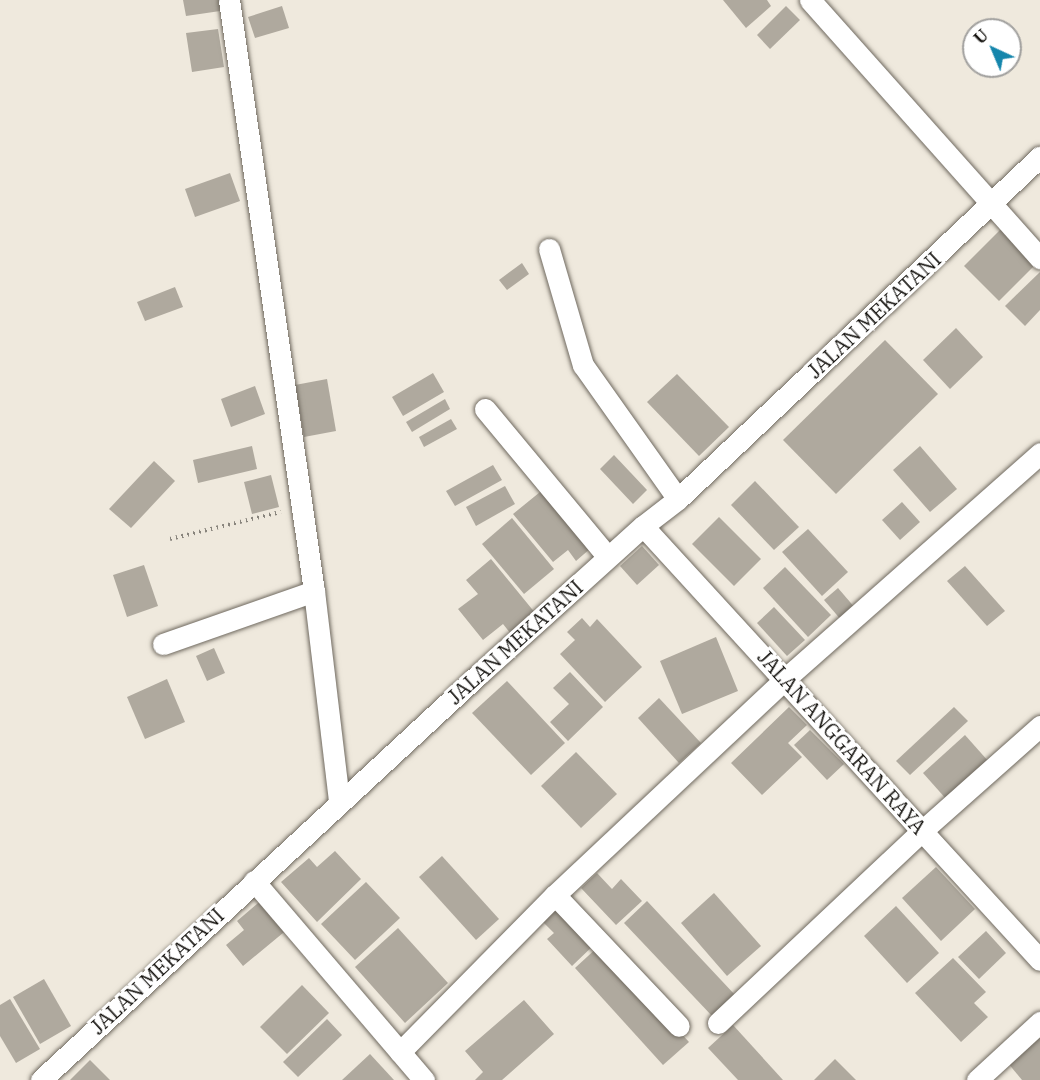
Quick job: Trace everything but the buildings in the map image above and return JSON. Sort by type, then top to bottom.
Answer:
[{"type":"street","points":[[230,0],[303,506],[339,802]]},
{"type":"street","points":[[810,0],[990,205],[1040,258]]},
{"type":"street","name":"JALAN MEKATANI","points":[[41,1080],[339,802],[608,557],[678,499],[1040,158]]},
{"type":"street","points":[[549,249],[583,365],[678,499]]},
{"type":"street","points":[[485,409],[608,557]]},
{"type":"street","points":[[400,1052],[555,895],[785,679],[1040,453]]},
{"type":"street","name":"JALAN ANGGARAN RAYA","points":[[643,526],[1040,960]]},
{"type":"street","points":[[163,644],[314,591]]},
{"type":"street","points":[[718,1023],[923,830],[1040,726]]},
{"type":"street","points":[[254,881],[424,1080]]},
{"type":"street","points":[[555,895],[679,1026]]},
{"type":"street","points":[[977,1080],[1040,1022]]},
{"type":"path","points":[[170,539],[303,506]]}]
